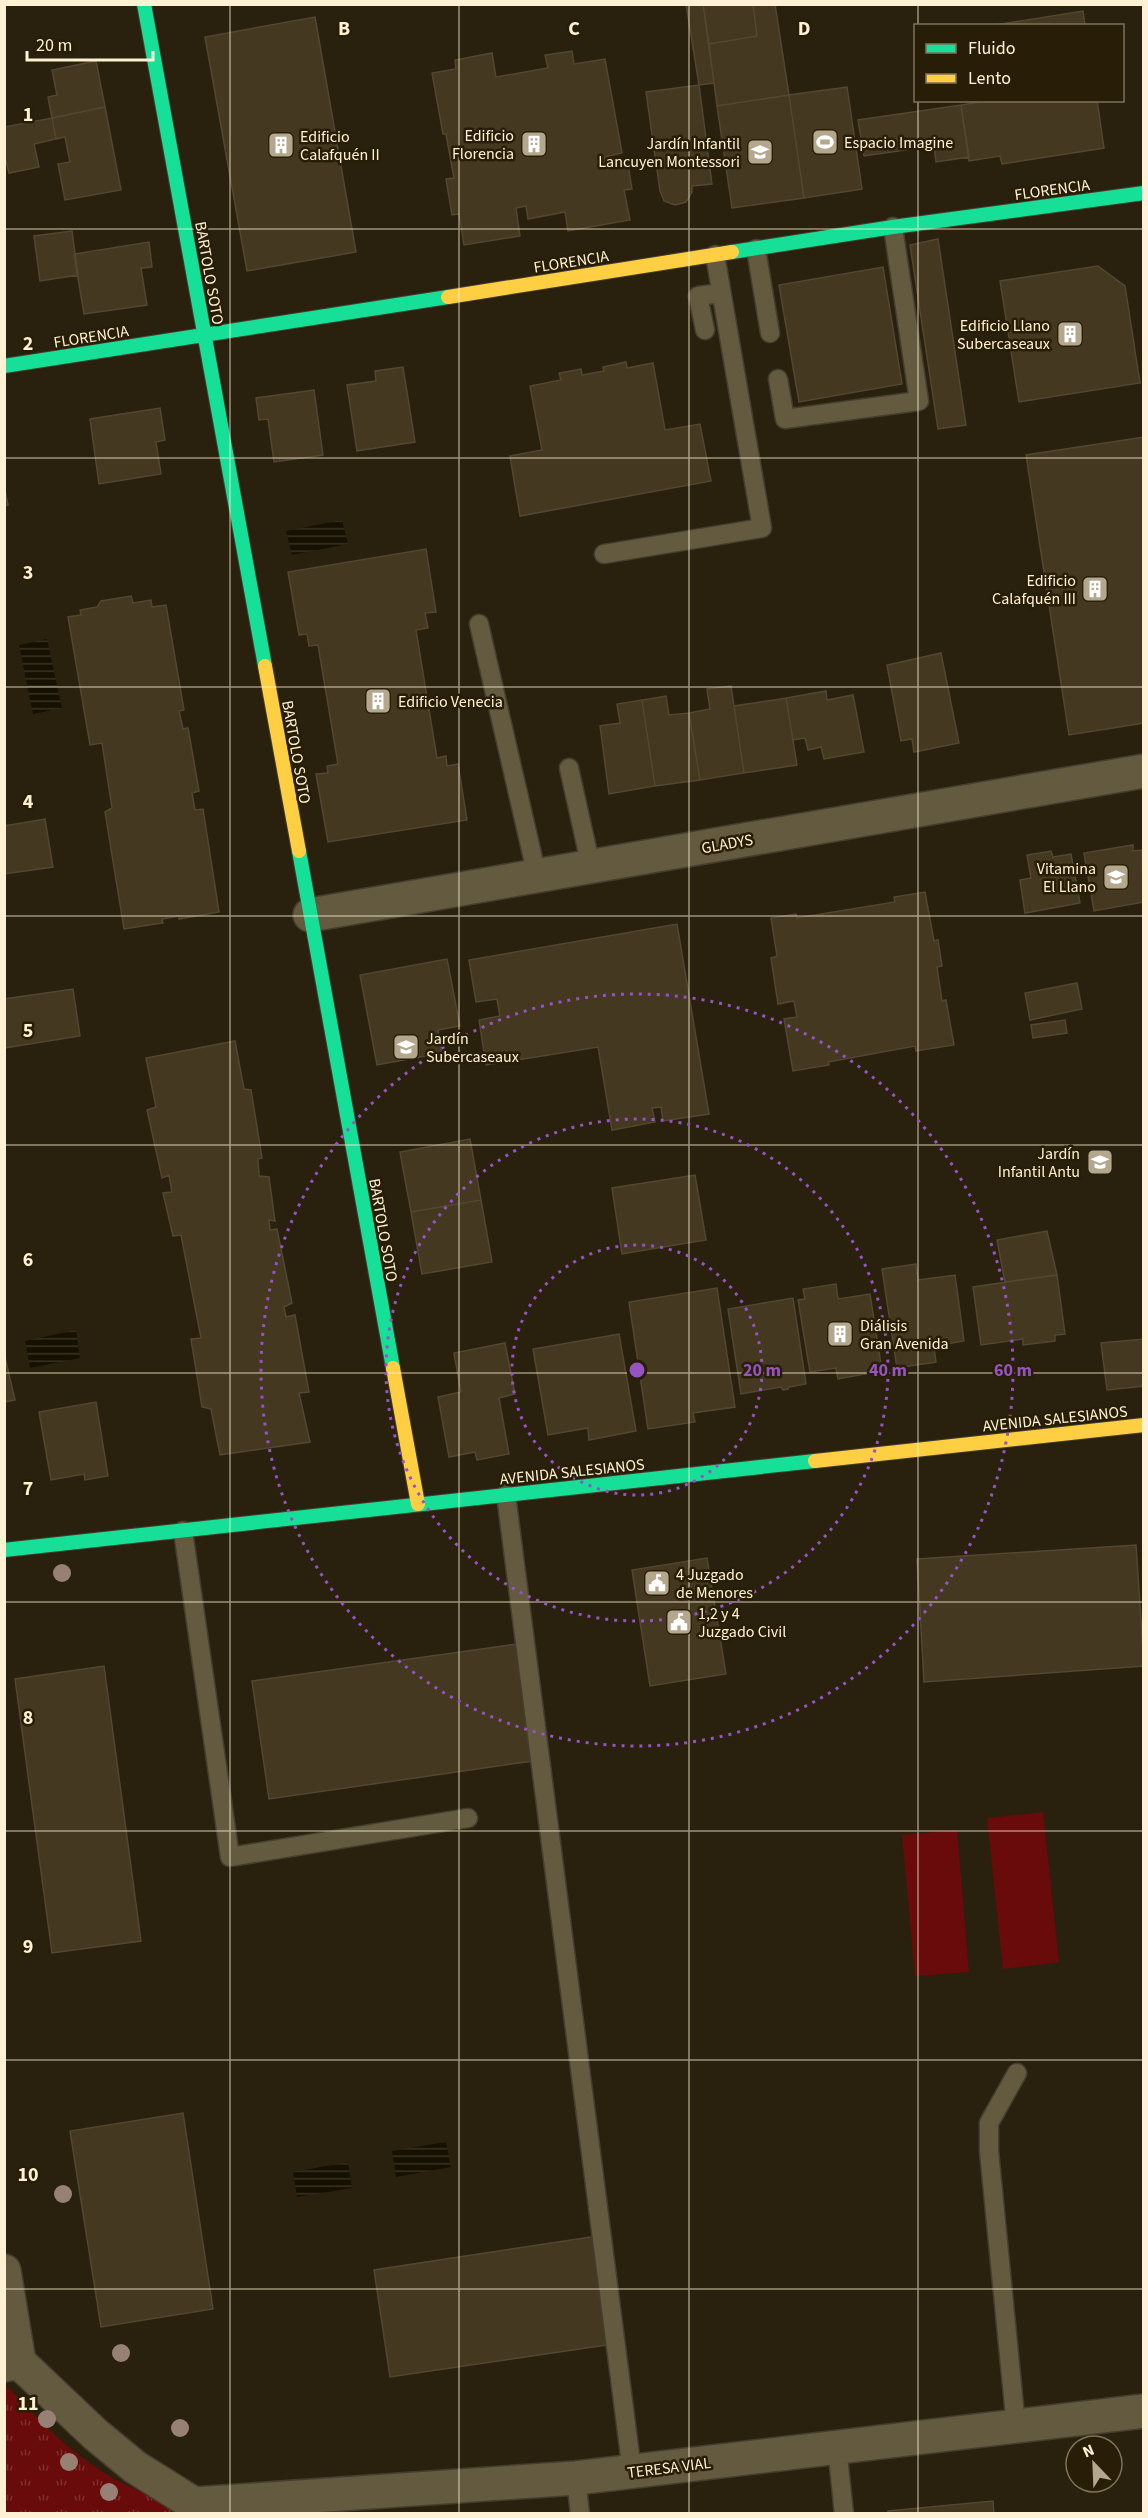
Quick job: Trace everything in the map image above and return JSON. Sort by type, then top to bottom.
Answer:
[{"type":"street","name":"BARTOLO SOTO","points":[[144,4],[418,1504]]},
{"type":"street","name":"FLORENCIA","points":[[4,366],[892,227],[1143,194]]},
{"type":"street","name":"GLADYS","points":[[310,915],[1143,771]]},
{"type":"street","name":"AVENIDA SALESIANOS","points":[[4,1550],[1143,1425]]},
{"type":"street","points":[[4,2271],[12,2363],[127,2460],[193,2509]]},
{"type":"street","name":"TERESA VIAL","points":[[193,2509],[576,2478],[1143,2411]]},
{"type":"lane","points":[[778,379],[785,419],[919,401],[892,227]]},
{"type":"lane","points":[[756,249],[770,333]]},
{"type":"lane","points":[[604,554],[762,528],[715,255]]},
{"type":"lane","points":[[705,330],[698,296],[721,293]]},
{"type":"lane","points":[[479,624],[537,876]]},
{"type":"lane","points":[[569,768],[591,867]]},
{"type":"lane","points":[[506,1495],[632,2471]]},
{"type":"lane","points":[[183,1531],[230,1857],[468,1818]]},
{"type":"lane","points":[[1016,2426],[989,2151],[989,2123],[1017,2073]]},
{"type":"lane","points":[[837,2447],[844,2514]]},
{"type":"lane","points":[[576,2478],[580,2514]]},
{"type":"green space","points":[[1043,1812],[1059,1962],[1003,1969],[987,1818]]},
{"type":"green space","points":[[957,1830],[969,1972],[915,1976],[902,1835]]},
{"type":"green space","points":[[4,2386],[11,2390],[67,2446],[92,2465],[159,2501],[174,2513],[5,2513]]},
{"type":"shaded area","points":[[342,520],[348,544],[292,555],[286,531]]},
{"type":"shaded area","points":[[47,639],[62,708],[33,714],[19,645]]},
{"type":"shaded area","points":[[76,1330],[80,1358],[30,1368],[25,1341]]},
{"type":"shaded area","points":[[446,2142],[451,2167],[396,2177],[392,2151]]},
{"type":"shaded area","points":[[348,2162],[352,2188],[297,2197],[293,2172]]},
{"type":"building","points":[[686,4],[703,4],[714,83],[699,85]]},
{"type":"building","points":[[703,4],[753,4],[757,36],[709,44]]},
{"type":"building","points":[[753,4],[775,4],[789,95],[717,106],[709,44],[757,36]]},
{"type":"building","points":[[1083,11],[1085,24],[1002,24]]},
{"type":"building","name":"Edificio Calafquén II","points":[[315,17],[356,252],[247,271],[205,37]]},
{"type":"building","name":"Edificio Florencia","points":[[572,51],[574,64],[605,59],[622,153],[605,157],[607,169],[628,165],[632,189],[624,190],[630,220],[568,231],[565,212],[528,219],[526,206],[516,208],[520,236],[464,245],[459,214],[452,215],[446,179],[454,178],[432,73],[456,69],[455,60],[492,53],[496,77],[548,68],[545,55]]},
{"type":"building","points":[[96,61],[105,107],[52,118],[48,97],[57,95],[52,70]]},
{"type":"building","points":[[699,85],[712,184],[692,186],[692,192],[686,202],[675,205],[664,201],[660,191],[646,92]]},
{"type":"building","name":"Espacio Imagine","points":[[847,87],[862,189],[804,198],[789,95]]},
{"type":"building","points":[[789,95],[804,198],[732,208],[717,106]]},
{"type":"building","points":[[979,102],[1097,102],[1104,148],[1002,164],[1000,156],[969,161],[961,105]]},
{"type":"building","points":[[961,105],[969,157],[936,162],[934,146],[864,156],[858,120]]},
{"type":"building","points":[[105,107],[121,190],[65,200],[58,164],[70,162],[65,137],[56,139],[52,118]]},
{"type":"building","points":[[52,118],[56,139],[34,144],[39,167],[9,173],[4,153],[4,127]]},
{"type":"building","points":[[72,231],[78,275],[40,281],[34,236]]},
{"type":"building","points":[[938,239],[966,425],[938,429],[910,245]]},
{"type":"building","points":[[149,242],[152,267],[141,268],[147,305],[84,314],[74,254]]},
{"type":"building","name":"Edificio Llano Subercaseaux","points":[[1098,266],[1125,286],[1140,383],[1019,402],[1000,281]]},
{"type":"building","points":[[883,267],[902,384],[799,402],[779,285]]},
{"type":"building","points":[[626,362],[627,368],[653,363],[665,430],[700,424],[711,481],[520,516],[510,456],[542,450],[530,386],[561,380],[559,373],[581,369],[582,375],[604,371],[603,367]]},
{"type":"building","points":[[403,367],[415,442],[357,451],[347,385],[376,381],[375,371]]},
{"type":"building","points":[[314,390],[323,455],[274,462],[268,419],[259,420],[256,398]]},
{"type":"building","points":[[160,408],[165,440],[156,442],[161,474],[99,484],[90,419]]},
{"type":"building","name":"Edificio Calafquén III","points":[[1144,437],[1144,723],[1069,735],[1026,455]]},
{"type":"building","points":[[4,486],[8,505],[4,506]]},
{"type":"building","name":"Edificio Venecia","points":[[426,549],[436,612],[425,613],[428,628],[416,630],[437,758],[446,756],[447,766],[458,764],[467,820],[328,842],[316,774],[328,773],[327,766],[338,764],[318,645],[309,646],[307,634],[299,635],[288,572]]},
{"type":"building","points":[[131,596],[133,603],[151,600],[152,607],[166,605],[184,710],[179,711],[183,729],[188,728],[199,791],[192,793],[195,810],[203,809],[219,912],[179,919],[179,916],[162,919],[163,923],[124,929],[105,812],[112,808],[102,743],[90,745],[68,617],[81,615],[80,610],[97,607],[101,601]]},
{"type":"building","points":[[941,653],[959,743],[914,752],[912,739],[901,741],[887,665]]},
{"type":"building","points":[[731,686],[744,773],[700,780],[689,713],[710,709],[707,689]]},
{"type":"building","points":[[826,691],[827,700],[853,695],[864,752],[824,759],[821,747],[808,750],[805,738],[793,740],[786,698]]},
{"type":"building","points":[[666,696],[669,715],[689,713],[700,780],[655,786],[642,700]]},
{"type":"building","points":[[786,698],[797,765],[744,773],[734,706]]},
{"type":"building","points":[[642,700],[655,786],[609,794],[600,726],[620,723],[617,704]]},
{"type":"building","points":[[45,819],[53,867],[4,874],[4,826]]},
{"type":"building","name":"Vitamina El Llano","points":[[1133,845],[1133,851],[1142,850],[1144,902],[1094,911],[1084,853]]},
{"type":"building","points":[[1051,851],[1053,857],[1071,854],[1080,903],[1025,913],[1020,880],[1031,878],[1027,855]]},
{"type":"building","points":[[925,892],[934,941],[938,940],[942,966],[937,967],[942,1001],[946,1000],[954,1045],[916,1051],[915,1046],[793,1071],[784,1019],[797,1017],[794,1001],[778,1004],[771,958],[777,956],[771,918],[796,914],[797,918],[895,902],[894,897]]},
{"type":"building","points":[[677,924],[709,1114],[663,1121],[661,1107],[652,1108],[655,1122],[612,1130],[598,1047],[486,1065],[479,1020],[500,1016],[497,999],[476,1002],[469,960]]},
{"type":"building","points":[[447,959],[460,1026],[438,1030],[442,1053],[377,1065],[360,975]]},
{"type":"building","points":[[1077,983],[1082,1009],[1030,1020],[1025,993]]},
{"type":"building","points":[[73,989],[80,1036],[4,1048],[4,999]]},
{"type":"building","points":[[1065,1020],[1067,1033],[1033,1038],[1031,1025]]},
{"type":"building","points":[[235,1041],[244,1089],[251,1090],[262,1158],[258,1159],[259,1176],[269,1177],[275,1221],[269,1220],[270,1230],[277,1229],[292,1303],[284,1307],[286,1317],[295,1315],[309,1392],[299,1393],[310,1442],[220,1455],[211,1409],[202,1407],[191,1339],[201,1338],[181,1235],[173,1236],[163,1193],[172,1192],[169,1175],[162,1178],[147,1110],[156,1107],[146,1058]]},
{"type":"building","points":[[470,1139],[481,1200],[411,1212],[400,1152]]},
{"type":"building","points":[[695,1175],[706,1240],[622,1254],[612,1188]]},
{"type":"building","points":[[481,1200],[492,1262],[422,1274],[411,1212]]},
{"type":"building","points":[[1047,1231],[1057,1275],[1005,1282],[997,1240]]},
{"type":"building","points":[[916,1264],[918,1280],[955,1275],[964,1341],[934,1346],[936,1362],[897,1368],[882,1269]]},
{"type":"building","points":[[1057,1275],[1065,1334],[1055,1335],[1055,1341],[1023,1345],[1023,1339],[981,1345],[973,1287]]},
{"type":"building","name":"Diálisis Gran Avenida","points":[[836,1284],[838,1299],[870,1294],[882,1371],[838,1379],[836,1368],[810,1372],[798,1300],[805,1299],[803,1289]]},
{"type":"building","points":[[717,1288],[735,1407],[693,1413],[695,1422],[648,1429],[629,1302]]},
{"type":"building","points":[[793,1298],[806,1384],[783,1390],[781,1387],[741,1394],[728,1309]]},
{"type":"building","points":[[619,1334],[636,1431],[589,1440],[588,1428],[548,1435],[533,1349]]},
{"type":"building","points":[[1144,1339],[1144,1386],[1107,1390],[1101,1343]]},
{"type":"building","points":[[505,1343],[515,1394],[499,1398],[509,1454],[477,1460],[475,1452],[449,1457],[438,1397],[461,1392],[454,1353]]},
{"type":"building","points":[[4,1353],[15,1400],[4,1402]]},
{"type":"building","points":[[96,1402],[108,1476],[85,1480],[84,1474],[51,1480],[39,1412]]},
{"type":"building","points":[[1136,1545],[1144,1666],[924,1682],[917,1559]]},
{"type":"building","name":"1,2 y 4 Juzgado Civil","points":[[707,1558],[726,1674],[650,1686],[632,1570]]},
{"type":"building","points":[[517,1644],[533,1761],[269,1799],[252,1681]]},
{"type":"building","points":[[104,1666],[141,1941],[52,1953],[15,1679]]},
{"type":"building","points":[[183,2113],[213,2309],[101,2327],[70,2131]]},
{"type":"building","points":[[597,2236],[613,2344],[390,2377],[374,2270]]},
{"type":"building","points":[[993,2501],[994,2514],[888,2514],[888,2511]]},
{"type":"traffic: fast","points":[[144,4],[265,666]]},
{"type":"traffic: fast","points":[[732,252],[893,227],[1144,193]]},
{"type":"traffic: fast","points":[[4,366],[448,297]]},
{"type":"traffic: fast","points":[[299,851],[393,1368]]},
{"type":"traffic: fast","points":[[4,1550],[815,1461]]},
{"type":"traffic: slow","points":[[448,297],[732,252]]},
{"type":"traffic: slow","points":[[265,666],[299,851]]},
{"type":"traffic: slow","points":[[393,1368],[418,1504]]},
{"type":"traffic: slow","points":[[815,1461],[1144,1425]]},
{"type":"place","name":"Espacio Imagine","points":[[825,142]]},
{"type":"place","name":"Edificio Florencia","points":[[534,144]]},
{"type":"place","name":"Edificio Calafquén II","points":[[281,145]]},
{"type":"place","name":"Jardín Infantil Lancuyen Montessori","points":[[760,152]]},
{"type":"place","name":"Edificio Llano Subercaseaux","points":[[1070,334]]},
{"type":"place","name":"Edificio Calafquén III","points":[[1095,589]]},
{"type":"place","name":"Edificio Venecia","points":[[378,701]]},
{"type":"place","name":"Vitamina El Llano","points":[[1116,877]]},
{"type":"place","name":"Jardín Subercaseaux","points":[[406,1047]]},
{"type":"place","name":"Jardín Infantil Antu","points":[[1100,1162]]},
{"type":"place","name":"Diálisis Gran Avenida","points":[[840,1334]]},
{"type":"place","name":"4 Juzgado de Menores","points":[[657,1583]]},
{"type":"place","name":"1,2 y 4 Juzgado Civil","points":[[679,1622]]}]
